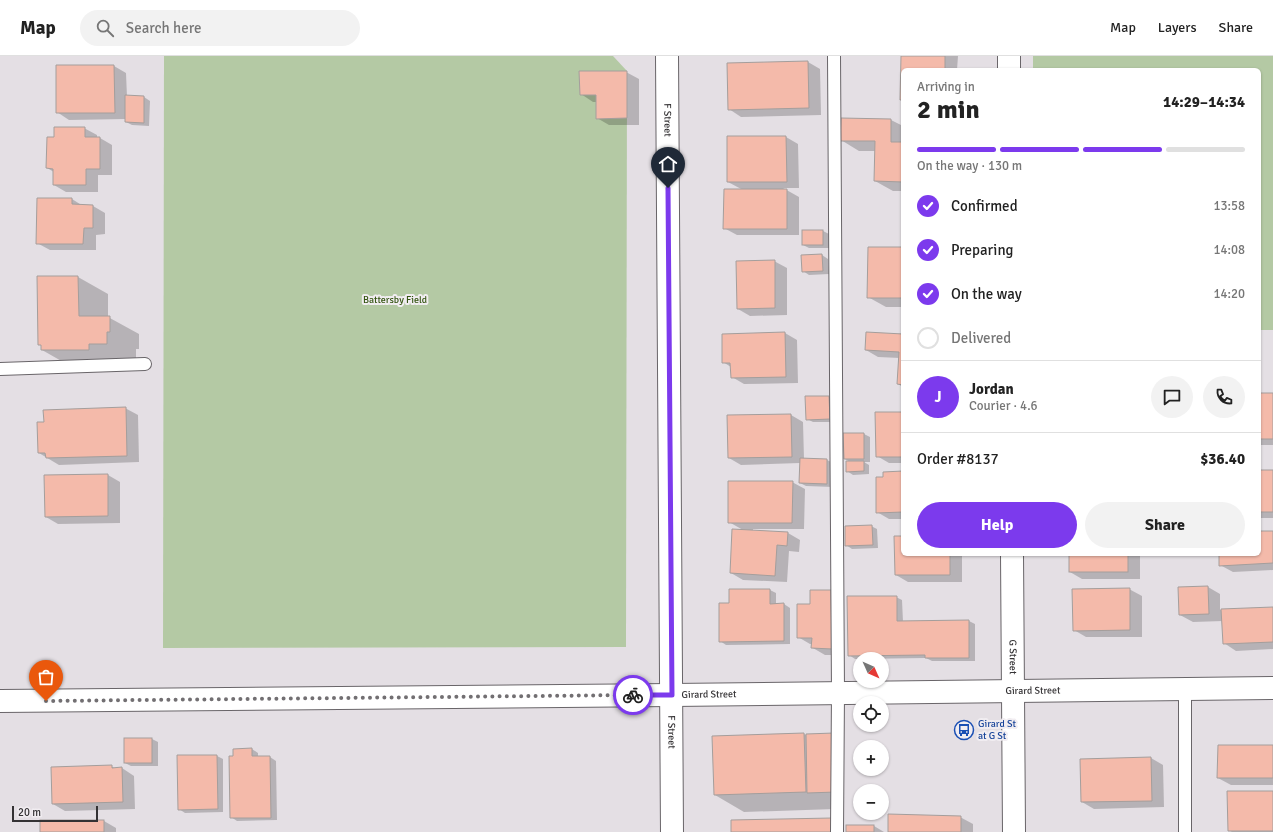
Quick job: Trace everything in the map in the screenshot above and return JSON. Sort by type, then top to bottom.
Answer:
[{"type":"street","name":"F Street","points":[[667,56],[672,832]]},
{"type":"street","points":[[1008,56],[1009,68]]},
{"type":"street","name":"G Street","points":[[1012,556],[1014,832]]},
{"type":"street","name":"Girard Street","points":[[0,701],[1273,688]]},
{"type":"lane","points":[[834,56],[838,692],[837,832]]},
{"type":"lane","points":[[0,369],[145,364]]},
{"type":"lane","points":[[1185,689],[1185,832]]},
{"type":"green space","name":"Battersby Field","points":[[164,56],[613,56],[627,71],[626,647],[163,648]]},
{"type":"green space","points":[[1033,56],[1273,56],[1273,330],[1261,330],[1261,68],[1033,68]]},
{"type":"building","points":[[901,56],[945,56],[945,68],[901,68],[900,100]]},
{"type":"building","points":[[808,61],[809,108],[728,110],[727,63]]},
{"type":"building","points":[[56,65],[114,65],[115,113],[56,113]]},
{"type":"building","points":[[579,71],[627,71],[627,118],[596,119],[596,95],[580,95]]},
{"type":"building","points":[[125,95],[144,96],[144,123],[125,122]]},
{"type":"building","points":[[841,118],[891,119],[891,142],[901,142],[901,182],[874,181],[875,141],[840,141]]},
{"type":"building","points":[[54,127],[85,127],[85,137],[100,137],[100,169],[86,169],[86,185],[53,185],[53,169],[46,168],[47,137],[54,137]]},
{"type":"building","points":[[727,136],[786,136],[787,182],[727,182]]},
{"type":"building","points":[[724,189],[787,189],[787,229],[723,229]]},
{"type":"building","points":[[37,198],[72,198],[72,204],[93,205],[93,228],[84,228],[83,244],[36,244]]},
{"type":"building","points":[[802,230],[823,230],[823,245],[802,245]]},
{"type":"building","points":[[868,247],[901,247],[901,298],[867,298]]},
{"type":"building","points":[[822,254],[823,271],[802,272],[801,255]]},
{"type":"building","points":[[775,260],[775,308],[737,309],[736,261]]},
{"type":"building","points":[[37,276],[78,276],[79,316],[110,316],[110,332],[107,332],[107,344],[89,344],[89,350],[41,350],[41,345],[38,345]]},
{"type":"building","points":[[785,332],[786,377],[731,378],[730,363],[722,363],[722,334]]},
{"type":"building","points":[[866,332],[901,334],[901,385],[897,384],[899,352],[865,350]]},
{"type":"building","points":[[1261,393],[1273,393],[1273,439],[1261,439]]},
{"type":"building","points":[[805,396],[829,396],[830,419],[806,420]]},
{"type":"building","points":[[126,407],[127,456],[46,458],[45,453],[38,453],[37,422],[44,422],[43,410]]},
{"type":"building","points":[[875,412],[901,412],[901,457],[876,457]]},
{"type":"building","points":[[791,414],[792,457],[728,458],[727,415]]},
{"type":"building","points":[[843,433],[864,433],[864,459],[844,459]]},
{"type":"building","points":[[800,458],[827,459],[827,484],[799,483]]},
{"type":"building","points":[[846,461],[864,461],[864,471],[846,472]]},
{"type":"building","points":[[1261,470],[1273,470],[1273,512],[1261,512]]},
{"type":"building","points":[[901,471],[901,512],[876,513],[876,477],[883,477],[883,472]]},
{"type":"building","points":[[108,474],[108,516],[45,517],[44,475]]},
{"type":"building","points":[[728,481],[793,481],[792,523],[728,523]]},
{"type":"building","points":[[872,525],[873,545],[845,546],[845,526]]},
{"type":"building","points":[[732,529],[788,532],[787,546],[777,545],[775,576],[730,573]]},
{"type":"building","points":[[1261,531],[1273,531],[1273,563],[1219,566],[1219,556],[1261,556]]},
{"type":"building","points":[[894,536],[901,536],[901,556],[950,556],[950,575],[895,575]]},
{"type":"building","points":[[1069,556],[1128,556],[1128,572],[1069,572]]},
{"type":"building","points":[[1208,586],[1209,614],[1179,615],[1178,587]]},
{"type":"building","points":[[1130,588],[1130,630],[1073,631],[1072,589]]},
{"type":"building","points":[[729,589],[770,589],[770,604],[784,603],[784,641],[719,642],[719,603],[729,603]]},
{"type":"building","points":[[810,590],[831,590],[832,649],[811,648],[812,638],[797,638],[797,604],[810,604]]},
{"type":"building","points":[[847,596],[897,596],[897,621],[969,620],[969,658],[925,658],[925,655],[889,655],[889,652],[853,652],[853,656],[848,656]]},
{"type":"building","points":[[1273,607],[1273,642],[1223,644],[1221,609]]},
{"type":"building","points":[[804,733],[806,792],[714,795],[712,736]]},
{"type":"building","points":[[834,733],[836,792],[807,793],[806,734]]},
{"type":"building","points":[[124,738],[152,738],[152,763],[124,763]]},
{"type":"building","points":[[1218,745],[1273,745],[1273,778],[1217,778]]},
{"type":"building","points":[[252,748],[252,756],[270,756],[271,818],[230,818],[229,756],[233,756],[233,749]]},
{"type":"building","points":[[177,755],[217,755],[218,809],[178,810]]},
{"type":"building","points":[[1151,757],[1152,801],[1081,802],[1080,759]]},
{"type":"building","points":[[112,765],[112,768],[122,767],[123,802],[52,804],[51,767]]},
{"type":"building","points":[[1227,791],[1273,791],[1273,831],[1228,831]]},
{"type":"building","points":[[889,814],[961,816],[961,832],[888,832]]},
{"type":"building","points":[[832,818],[832,832],[731,832],[731,820]]},
{"type":"building","points":[[40,820],[104,820],[104,832],[40,832]]},
{"type":"building","points":[[846,825],[874,825],[874,832],[846,832]]},
{"type":"way so far","points":[[46,701],[633,695]]},
{"type":"place","name":"Girard St at G St","points":[[964,730]]},
{"type":"route","points":[[633,695],[672,695],[668,188]]}]
